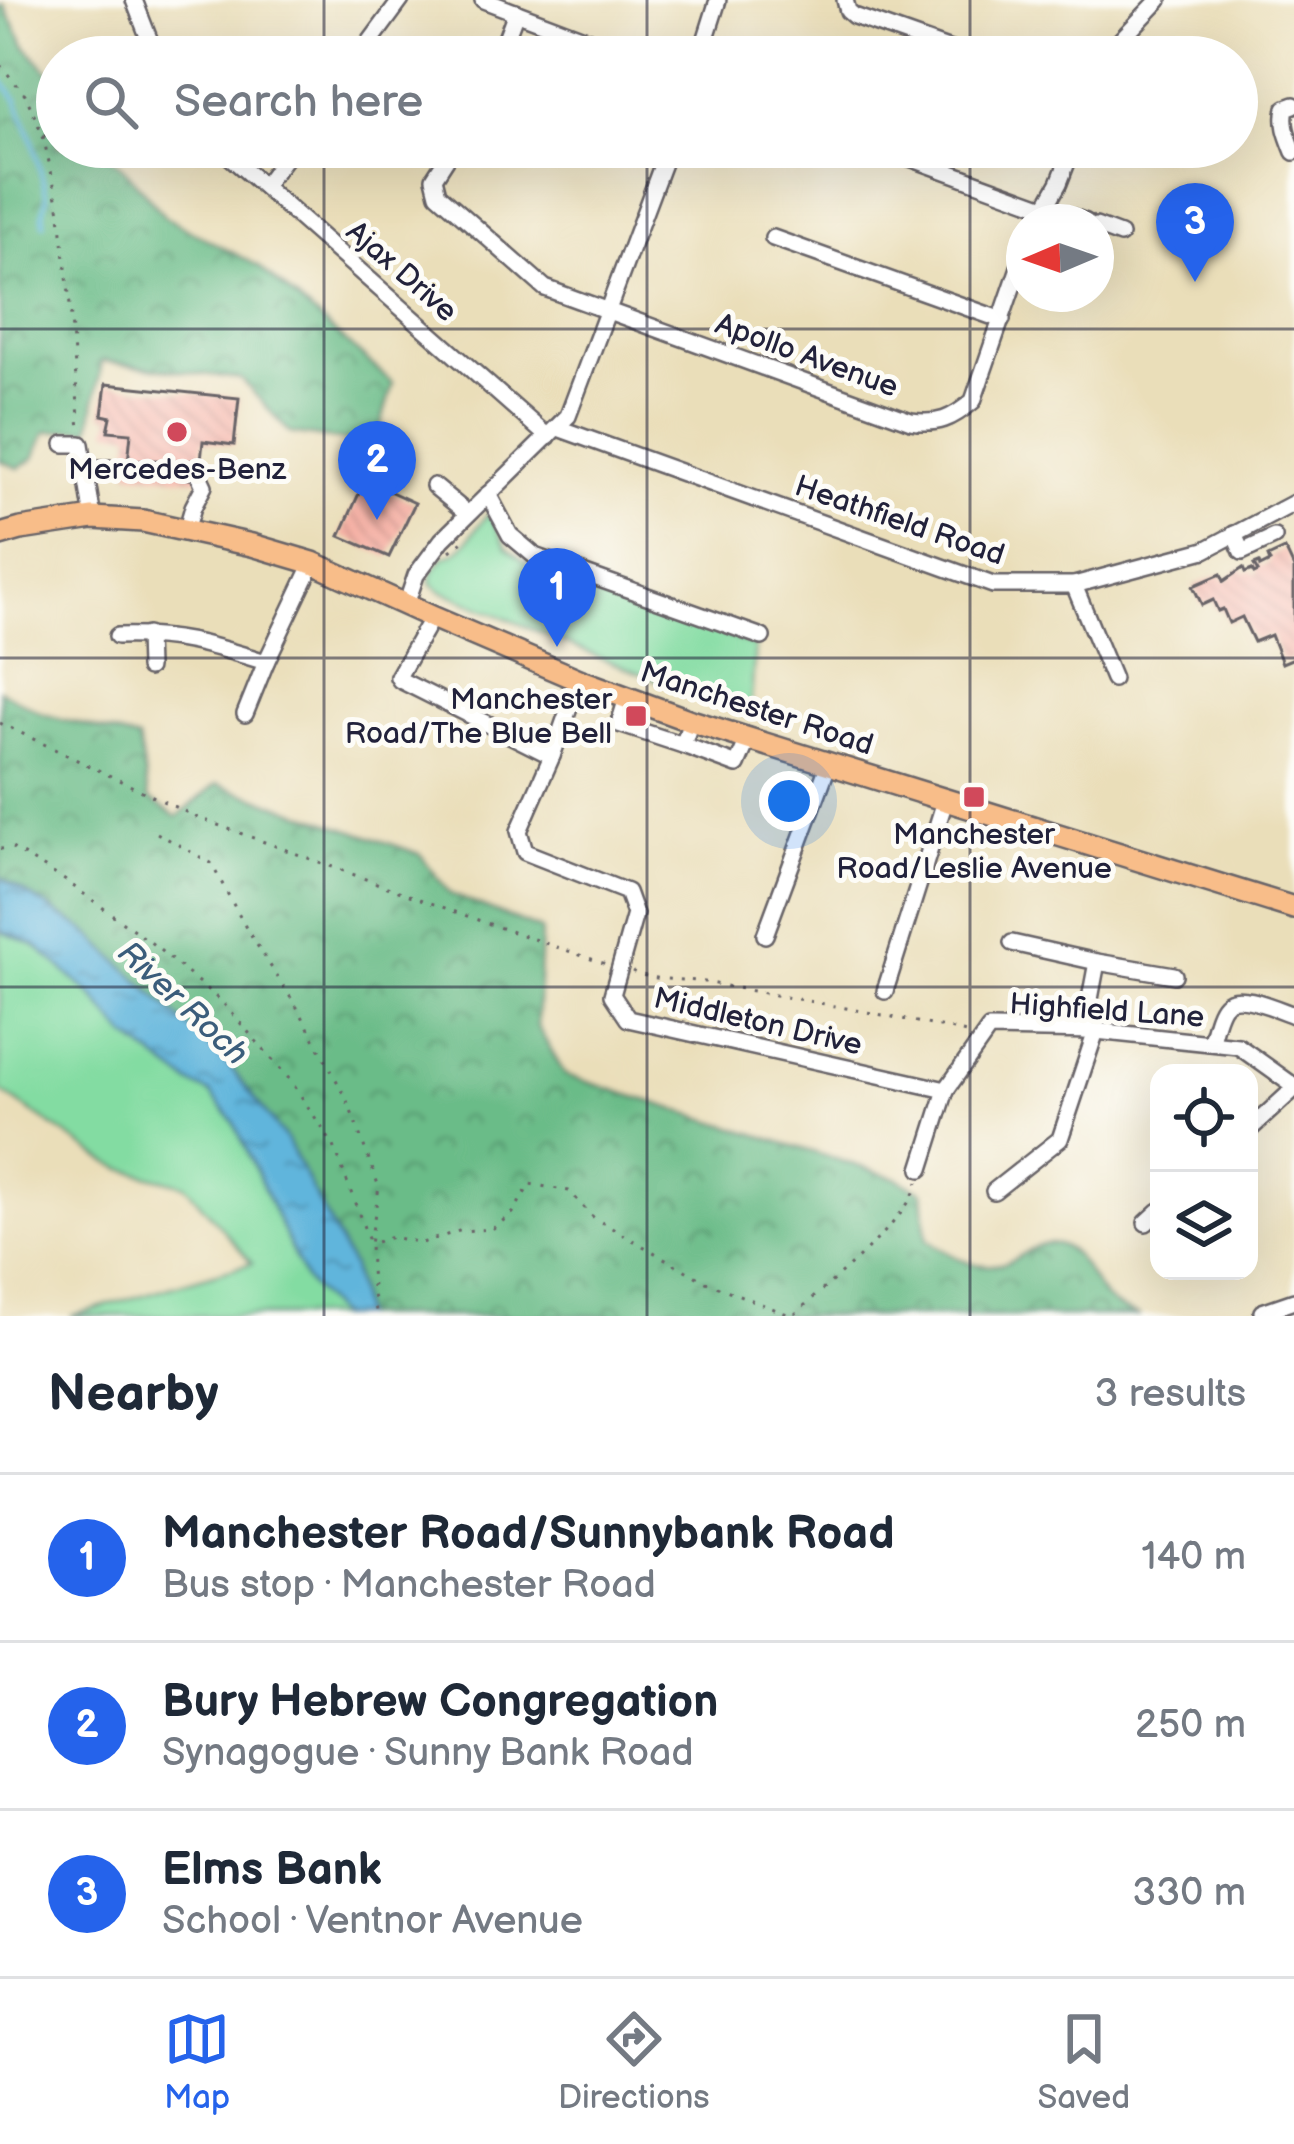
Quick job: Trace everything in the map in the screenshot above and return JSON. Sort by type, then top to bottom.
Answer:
[{"type":"highway","name":"Manchester Road","points":[[0,535],[93,518],[143,521],[314,563],[579,680],[691,721],[1294,908]]},
{"type":"street","points":[[134,0],[148,36]]},
{"type":"street","points":[[374,36],[401,0]]},
{"type":"street","points":[[483,0],[579,36]]},
{"type":"street","points":[[707,36],[718,0]]},
{"type":"street","points":[[845,0],[854,16],[911,36]]},
{"type":"street","points":[[1123,36],[1150,2]]},
{"type":"street","points":[[507,36],[516,12]]},
{"type":"street","points":[[1294,105],[1286,108],[1284,116],[1294,152]]},
{"type":"street","name":"Ajax Drive","points":[[244,168],[553,432]]},
{"type":"street","points":[[265,186],[278,168]]},
{"type":"street","name":"Apollo Avenue","points":[[440,168],[434,178],[438,194],[545,288],[911,421],[933,424],[955,417],[973,401],[1006,308]]},
{"type":"street","points":[[406,605],[416,575],[488,494],[568,416],[660,168]]},
{"type":"street","points":[[931,168],[1018,204]]},
{"type":"street","points":[[1047,204],[1063,168]]},
{"type":"street","points":[[1114,233],[1120,235]]},
{"type":"street","points":[[773,238],[1002,320]]},
{"type":"street","name":"Heathfield Road","points":[[553,432],[993,585],[1074,585],[1205,550],[1294,503]]},
{"type":"street","points":[[73,444],[84,468],[93,518]]},
{"type":"street","points":[[84,468],[196,469],[204,485],[186,531]]},
{"type":"street","points":[[434,486],[468,520]]},
{"type":"street","points":[[488,494],[510,535],[535,556],[762,637]]},
{"type":"street","points":[[1234,534],[1242,552],[1274,537]]},
{"type":"street","points":[[245,714],[314,563]]},
{"type":"street","points":[[1074,585],[1113,679]]},
{"type":"street","points":[[432,617],[398,677],[552,756]]},
{"type":"street","points":[[148,635],[148,668]]},
{"type":"street","points":[[117,636],[196,640],[266,662]]},
{"type":"street","name":"Middleton Drive","points":[[579,680],[519,831],[525,852],[627,892],[635,914],[612,995],[628,1019],[946,1090]]},
{"type":"street","points":[[627,698],[619,724],[737,765],[748,739]]},
{"type":"street","points":[[682,745],[691,721]]},
{"type":"street","points":[[765,934],[830,764]]},
{"type":"street","points":[[885,991],[945,801]]},
{"type":"street","points":[[1012,943],[1174,975]]},
{"type":"street","points":[[994,1191],[1060,1139],[1090,1031],[1097,962]]},
{"type":"street","points":[[1210,1043],[1230,999],[1241,998],[1294,1015]]},
{"type":"street","name":"Highfield Lane","points":[[921,1169],[946,1090],[989,1029],[1090,1031],[1238,1046],[1294,1088]]},
{"type":"street","points":[[1258,1122],[1294,1088]]},
{"type":"street","points":[[1262,1312],[1294,1301]]},
{"type":"path","points":[[0,65],[25,94],[36,118]]},
{"type":"path","points":[[50,168],[69,294],[73,444]]},
{"type":"path","points":[[0,723],[196,817],[601,964],[620,965],[644,977],[693,980],[983,1038]]},
{"type":"path","points":[[157,833],[211,863],[346,1100],[379,1187],[370,1244],[377,1316]]},
{"type":"path","points":[[0,847],[12,848],[66,880],[223,1003],[291,1081],[334,1146],[370,1244]]},
{"type":"path","points":[[370,1244],[392,1237],[422,1243],[459,1231],[492,1229],[513,1213],[530,1184],[569,1191],[593,1218],[706,1282],[792,1316],[888,1227],[915,1195],[921,1169]]},
{"type":"green space","points":[[4,5],[36,58],[36,168],[123,168],[165,217],[258,266],[393,383],[375,445],[290,433],[241,379],[102,361],[90,429],[46,432],[34,458],[19,468],[0,461],[0,6]]},
{"type":"green space","points":[[487,515],[507,548],[525,562],[755,646],[750,716],[439,590],[431,583],[432,572],[444,557],[464,545]]},
{"type":"green space","points":[[0,690],[43,714],[138,740],[149,799],[177,817],[217,784],[420,854],[450,894],[541,930],[537,1026],[565,1075],[896,1178],[923,1192],[927,1240],[964,1260],[995,1265],[1043,1244],[1057,1244],[1075,1255],[1106,1299],[1140,1316],[362,1316],[352,1267],[287,1141],[229,1065],[86,931],[0,877]]},
{"type":"green space","points":[[0,931],[35,945],[92,995],[126,1036],[210,1093],[234,1122],[305,1280],[338,1316],[71,1316],[252,1263],[185,1185],[104,1160],[0,1091]]},
{"type":"water","points":[[0,877],[86,931],[229,1065],[287,1141],[352,1267],[362,1316],[338,1316],[305,1280],[234,1122],[210,1093],[126,1036],[92,995],[35,945],[0,931]]},
{"type":"building","name":"Mercedes-Benz","points":[[106,384],[239,398],[234,445],[203,441],[199,480],[127,472],[131,433],[108,431],[111,417],[102,415]]},
{"type":"building","points":[[365,480],[415,503],[389,557],[340,536]]},
{"type":"building","points":[[1285,549],[1294,568],[1294,658],[1282,663],[1271,635],[1254,642],[1242,617],[1229,623],[1213,600],[1202,605],[1193,586],[1221,574],[1224,581],[1243,568],[1254,574],[1258,572],[1254,565],[1270,562],[1268,557]]},
{"type":"waterway","points":[[0,77],[17,100],[36,154]]},
{"type":"waterway","points":[[40,168],[47,197],[44,224]]},
{"type":"place","name":"Elms Bank","points":[[1195,282]]},
{"type":"place","name":"Mercedes-Benz","points":[[177,432]]},
{"type":"place","name":"Bury Hebrew Congregation","points":[[377,520]]},
{"type":"place","name":"Manchester Road/Sunnybank Road","points":[[557,647]]},
{"type":"place","name":"Manchester Road/The Blue Bell","points":[[636,716]]},
{"type":"place","name":"Manchester Road/Leslie Avenue","points":[[974,797]]},
{"type":"water label","name":"River Roch","points":[[184,1002]]}]
